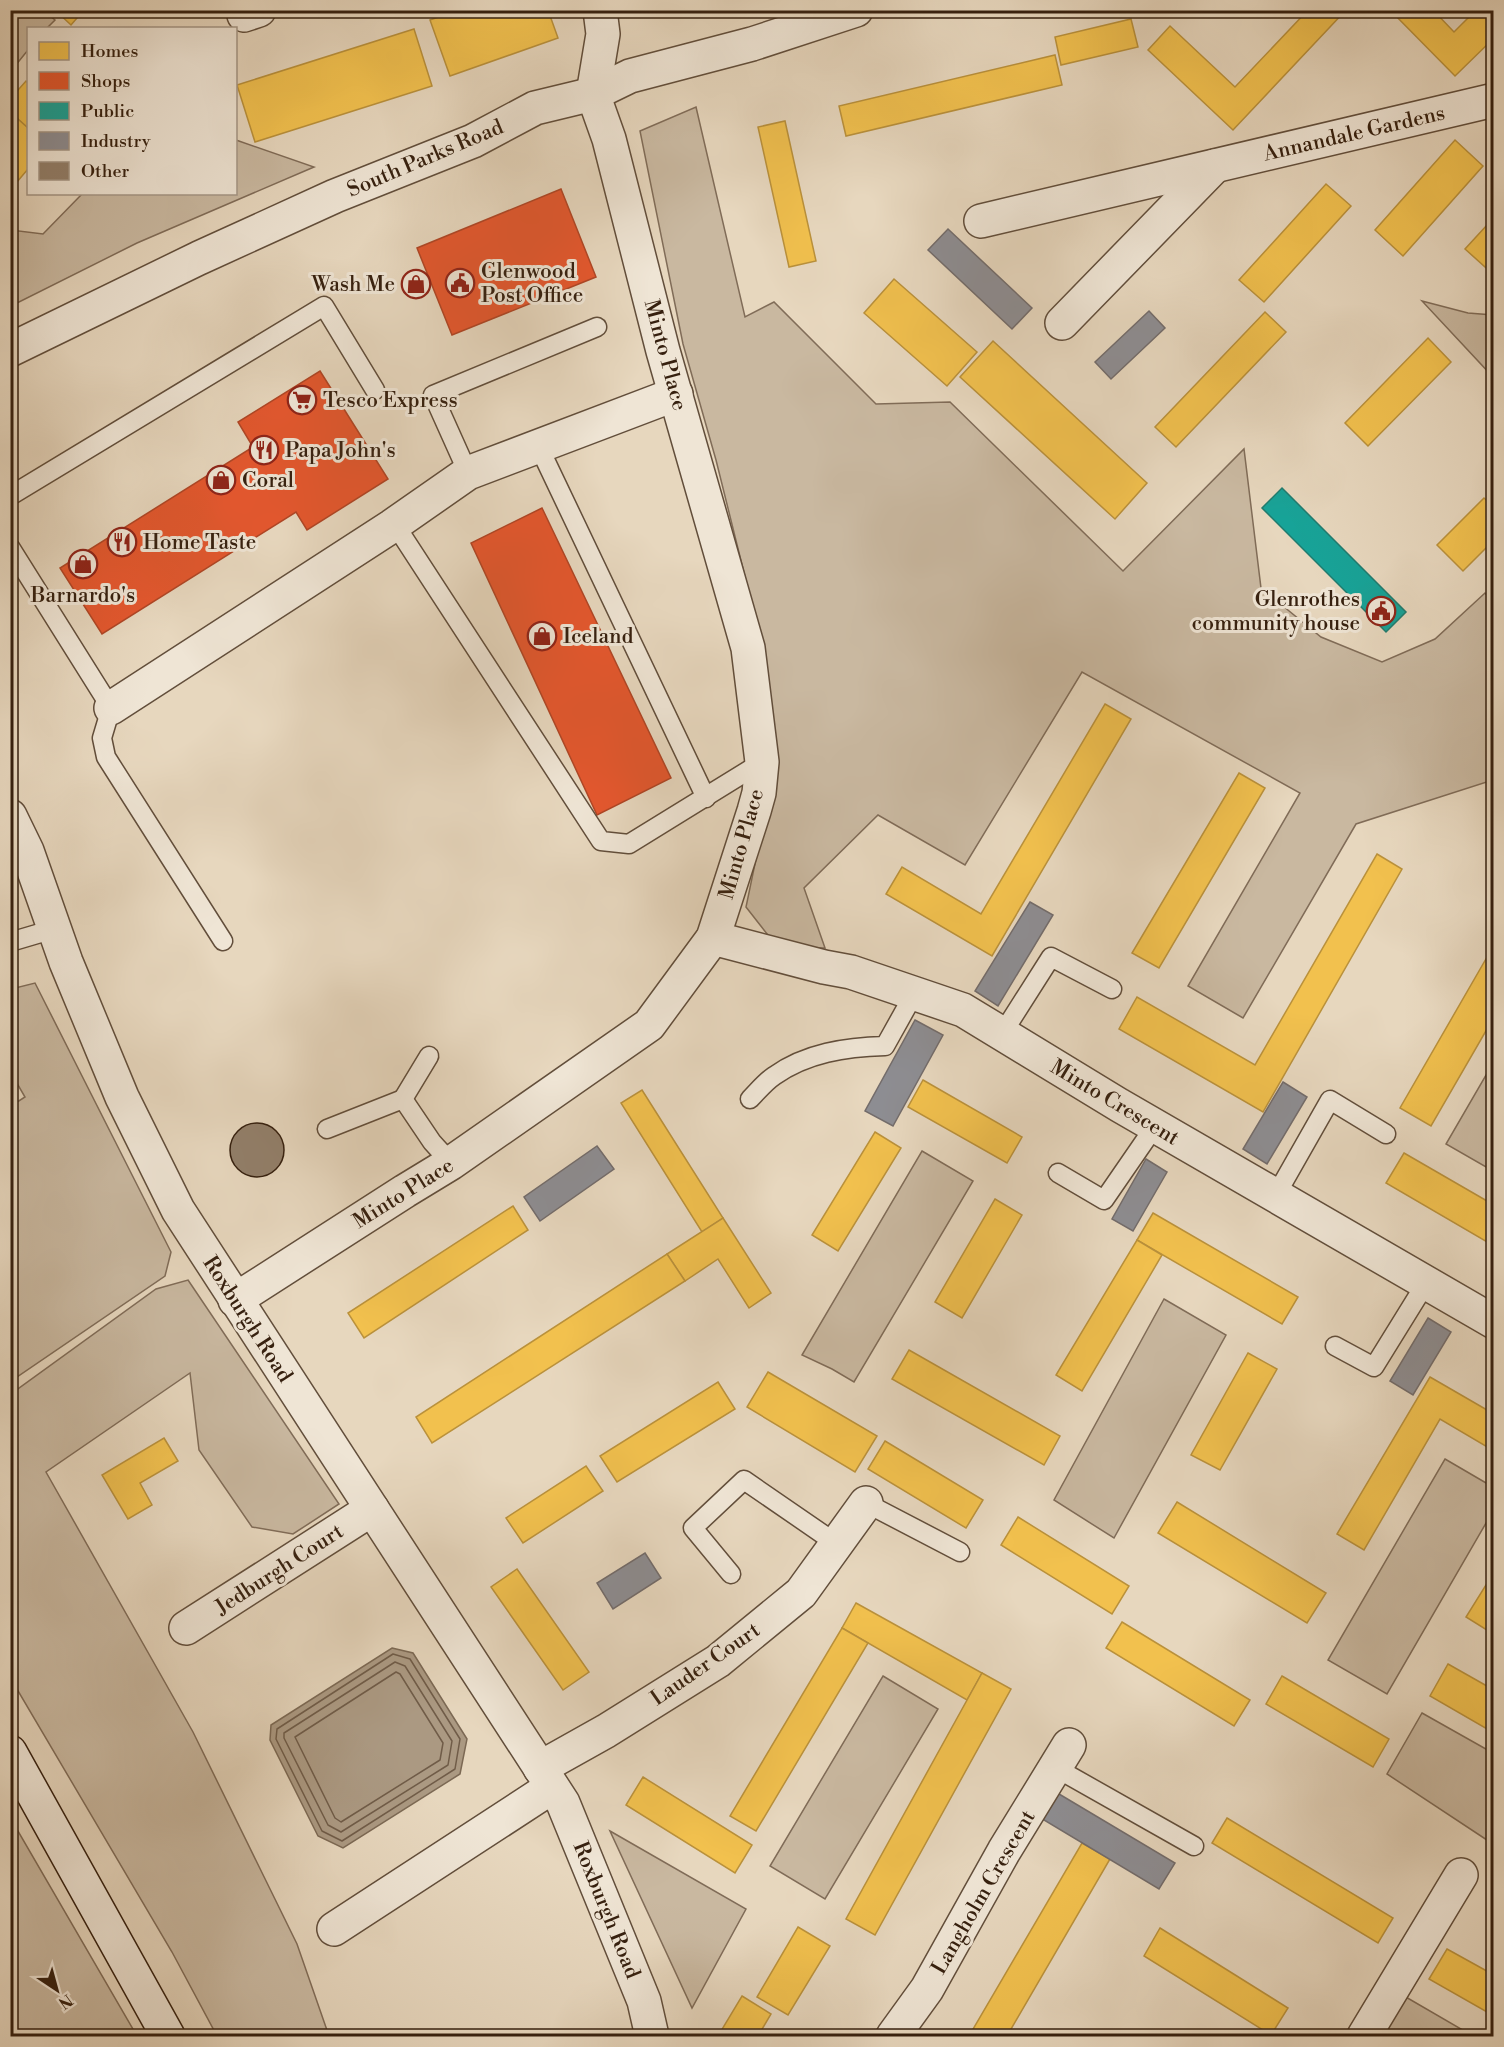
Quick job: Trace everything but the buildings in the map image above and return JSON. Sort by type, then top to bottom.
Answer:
[{"type":"street","points":[[593,94],[603,34],[600,10]]},
{"type":"street","name":"South Parks Road","points":[[10,350],[199,258],[335,196],[473,141],[535,108],[593,94],[630,76],[752,44],[856,10]]},
{"type":"street","name":"Minto Place","points":[[235,1300],[451,1164],[650,1025],[713,938],[754,811],[759,793],[762,762],[748,648],[676,394],[609,139],[593,94]]},
{"type":"street","name":"Annandale Gardens","points":[[981,221],[1494,100]]},
{"type":"street","points":[[1062,323],[1215,166]]},
{"type":"street","points":[[111,708],[322,572],[468,473],[676,394]]},
{"type":"street","name":"Roxburgh Road","points":[[10,816],[27,851],[66,962],[127,1107],[178,1210],[563,1803],[644,2001],[652,2037]]},
{"type":"street","name":"Minto Crescent","points":[[713,938],[851,972],[963,1010],[1155,1126],[1494,1322]]},
{"type":"street","name":"Lauder Court","points":[[546,1777],[606,1731],[718,1661],[801,1593],[866,1503]]},
{"type":"street","name":"Jedburgh Court","points":[[186,1628],[372,1509]]},
{"type":"street","points":[[10,1752],[168,2037]]},
{"type":"street","name":"Langholm Crescent","points":[[893,2037],[927,1989],[1004,1851],[1062,1756]]},
{"type":"street","points":[[334,1929],[546,1777]]},
{"type":"street","points":[[1364,2037],[1461,1875]]},
{"type":"lane","points":[[10,496],[324,306],[375,390]]},
{"type":"lane","points":[[468,473],[433,395],[597,327]]},
{"type":"lane","points":[[538,445],[706,798]]},
{"type":"lane","points":[[394,523],[601,841],[629,844],[762,762]]},
{"type":"lane","points":[[10,547],[111,708],[102,738],[106,757],[223,941]]},
{"type":"lane","points":[[10,942],[54,929]]},
{"type":"lane","points":[[1002,1034],[1051,957],[1112,989]]},
{"type":"lane","points":[[750,1099],[772,1077],[797,1062],[841,1050],[885,1046],[914,994]]},
{"type":"lane","points":[[327,1129],[403,1099],[429,1056]]},
{"type":"lane","points":[[403,1099],[432,1142],[451,1164]]},
{"type":"lane","points":[[1276,1195],[1330,1100],[1386,1134]]},
{"type":"lane","points":[[1058,1173],[1104,1200],[1155,1126]]},
{"type":"lane","points":[[1335,1346],[1374,1367],[1426,1282]]},
{"type":"lane","points":[[731,1574],[693,1528],[744,1480],[837,1544]]},
{"type":"lane","points":[[866,1503],[960,1552]]},
{"type":"lane","points":[[1062,1756],[1194,1846]]},
{"type":"shaded area","points":[[11,10],[44,11],[55,20],[48,27],[27,27],[27,51],[11,71]]},
{"type":"shaded area","points":[[696,107],[745,317],[774,302],[876,404],[950,402],[1123,571],[1244,449],[1261,588],[1321,637],[1382,662],[1435,639],[1485,593],[1493,602],[1493,780],[1356,824],[1243,1018],[1188,986],[1300,793],[1082,672],[965,865],[878,815],[804,888],[825,948],[778,948],[746,907],[762,830],[761,641],[716,460],[683,344],[640,131]]},
{"type":"shaded area","points":[[237,140],[314,167],[137,243],[11,306],[11,230],[43,234],[81,195],[237,195]]},
{"type":"shaded area","points":[[1422,301],[1468,313],[1493,315],[1493,377]]},
{"type":"shaded area","points":[[35,983],[171,1252],[165,1276],[11,1381],[11,1106],[25,1097],[11,1073],[11,989]]},
{"type":"shaded area","points":[[1493,1063],[1493,1171],[1446,1144]]},
{"type":"shaded area","points":[[922,1151],[973,1181],[854,1382],[802,1355]]},
{"type":"shaded area","points":[[188,1280],[339,1504],[293,1534],[252,1527],[199,1450],[190,1373],[46,1472],[193,1732],[297,1944],[329,2036],[217,2036],[172,1952],[11,1679],[11,1394],[156,1289]]},
{"type":"shaded area","points":[[1164,1299],[1226,1335],[1114,1538],[1054,1500]]},
{"type":"shaded area","points":[[1445,1459],[1493,1487],[1493,1511],[1387,1694],[1328,1660]]},
{"type":"shaded area","points":[[883,1676],[938,1709],[825,1899],[770,1866]]},
{"type":"shaded area","points":[[1422,1713],[1493,1753],[1493,1844],[1387,1774]]},
{"type":"shaded area","points":[[11,1819],[137,2036],[11,2036]]},
{"type":"shaded area","points":[[610,1831],[746,1909],[692,2008]]},
{"type":"shaded area","points":[[1392,1989],[1473,2036],[1396,2036],[1373,2023]]},
{"type":"water","points":[[392,1648],[413,1653],[467,1739],[460,1774],[343,1848],[318,1836],[270,1740],[271,1725]]},
{"type":"place","name":"Glenwood Post Office","points":[[460,283]]},
{"type":"place","name":"Wash Me","points":[[416,284]]},
{"type":"place","name":"Tesco Express","points":[[302,400]]},
{"type":"place","name":"Papa John's","points":[[264,450]]},
{"type":"place","name":"Coral","points":[[221,480]]},
{"type":"place","name":"Home Taste","points":[[122,542]]},
{"type":"place","name":"Barnardo's","points":[[83,564]]},
{"type":"place","name":"Glenrothes community house","points":[[1381,611]]},
{"type":"place","name":"Iceland","points":[[542,636]]}]
